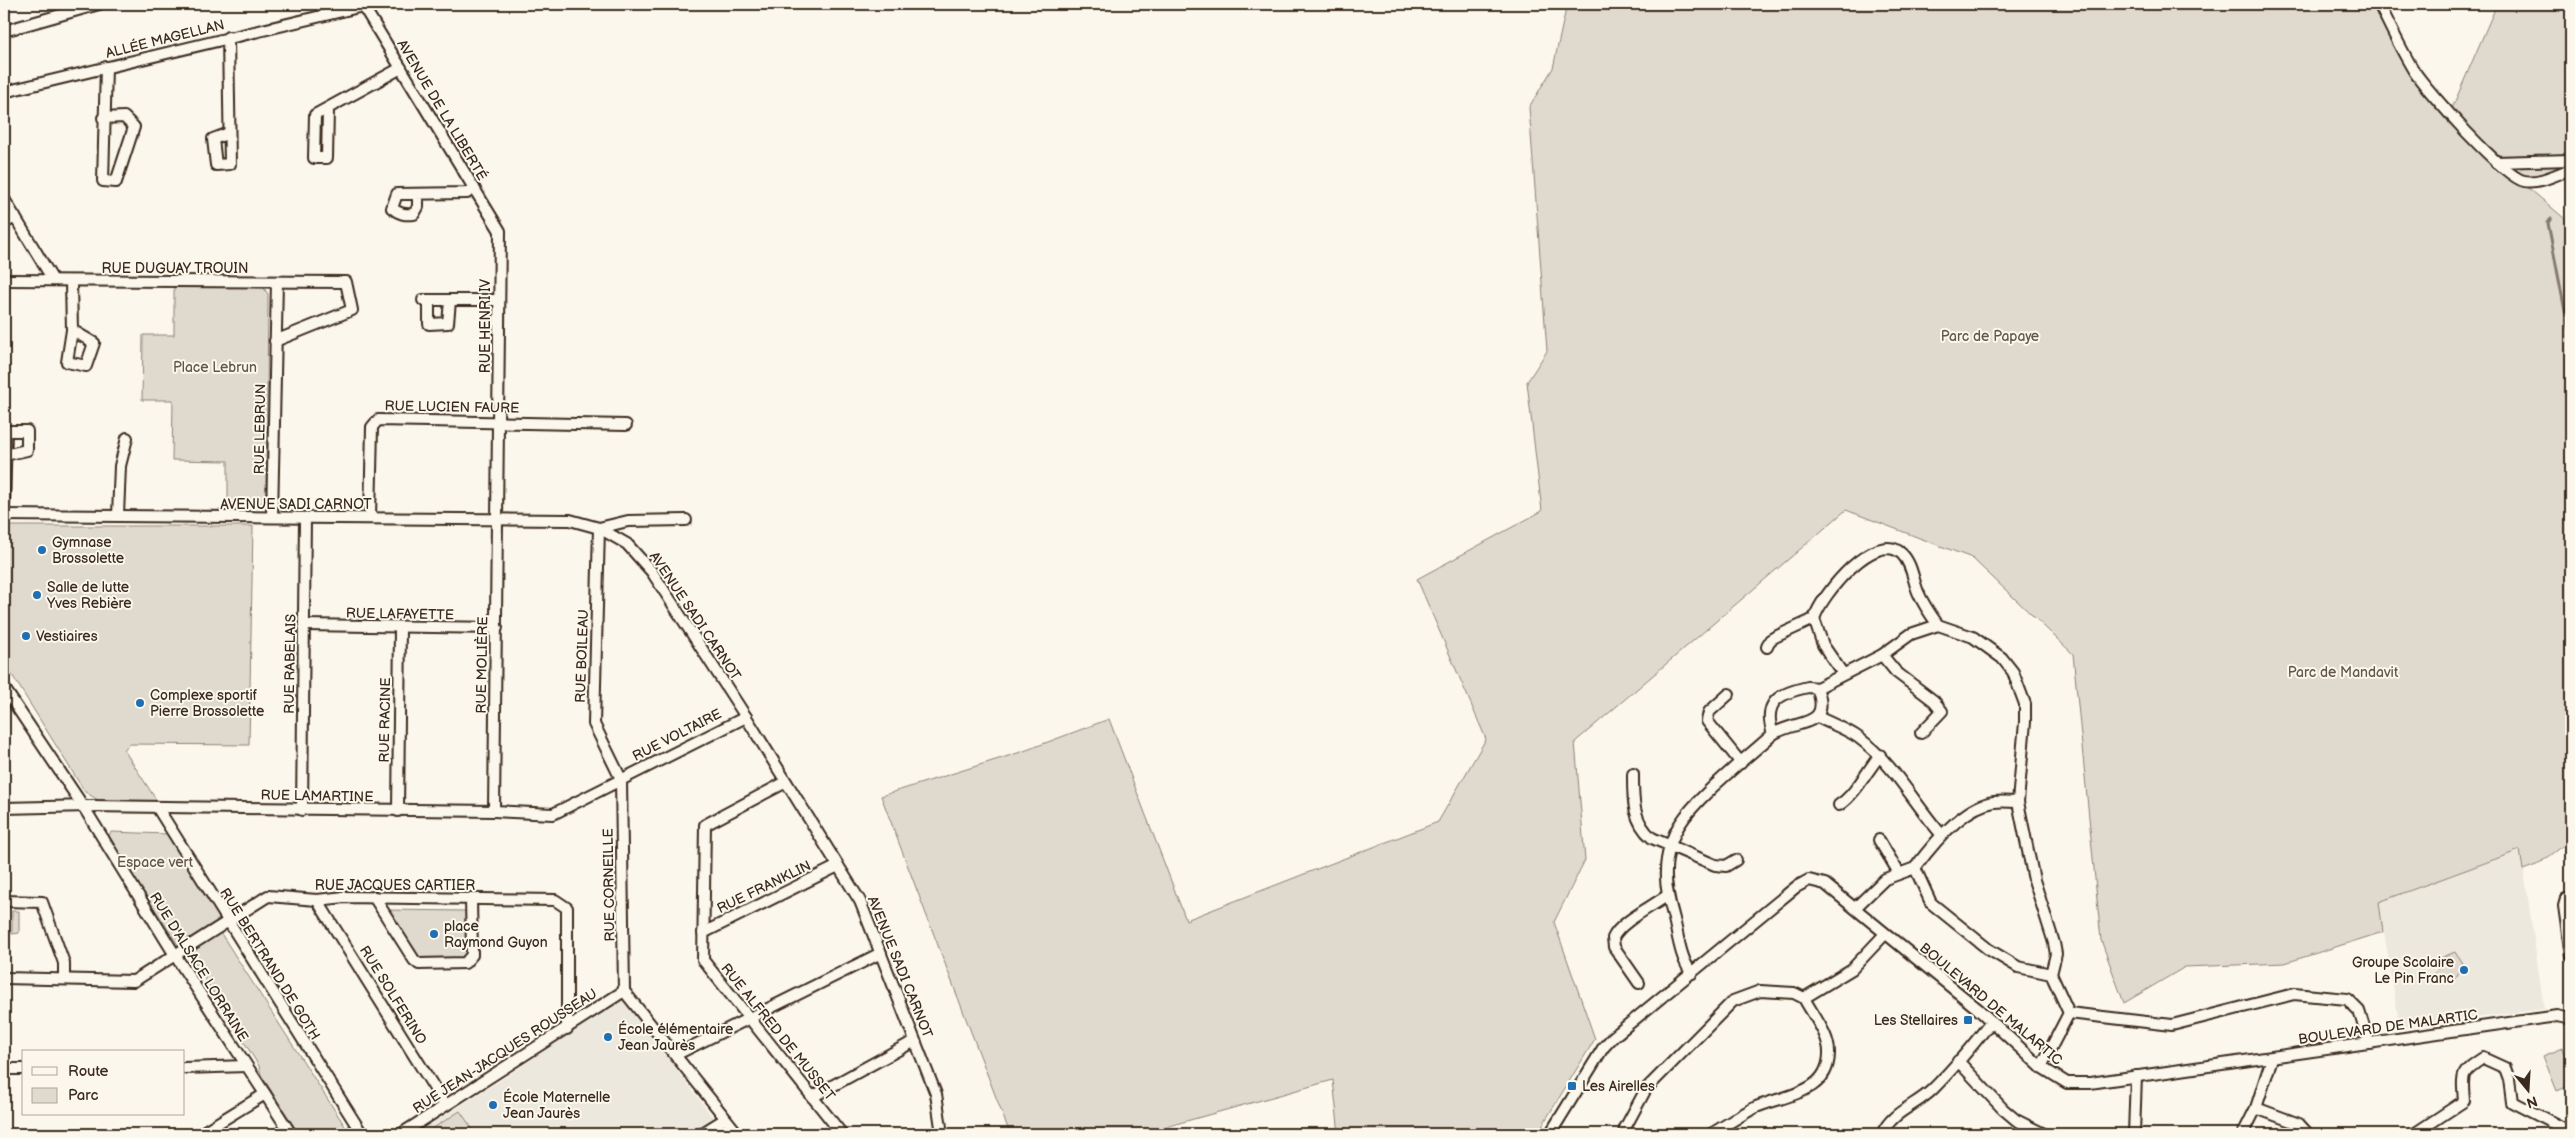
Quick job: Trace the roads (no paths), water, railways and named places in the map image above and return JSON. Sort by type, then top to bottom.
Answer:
[{"type":"street","points":[[4,31],[82,6],[99,4]]},
{"type":"street","points":[[2379,4],[2422,83],[2496,162],[2518,179],[2524,181],[2538,180],[2571,169]]},
{"type":"street","name":"ALLÉE MAGELLAN","points":[[4,92],[362,5]]},
{"type":"street","name":"AVENUE DE LA LIBERTÉ","points":[[362,5],[500,231]]},
{"type":"street","points":[[228,37],[229,133]]},
{"type":"street","points":[[103,118],[124,117],[134,127],[116,182],[103,181],[103,118],[106,67]]},
{"type":"street","points":[[328,110],[401,68]]},
{"type":"street","points":[[2496,162],[2571,160]]},
{"type":"street","points":[[418,194],[467,193],[474,188]]},
{"type":"street","points":[[4,199],[53,280]]},
{"type":"street","points":[[4,223],[15,217]]},
{"type":"street","name":"RUE HENRI IV","points":[[498,520],[500,231]]},
{"type":"street","name":"RUE DUGUAY TROUIN","points":[[4,280],[70,282],[346,282],[352,310],[274,341]]},
{"type":"street","points":[[70,282],[72,330]]},
{"type":"street","name":"RUE LEBRUN","points":[[272,517],[274,341],[277,282]]},
{"type":"street","points":[[450,301],[448,323],[429,324],[426,300],[499,300]]},
{"type":"street","name":"RUE LUCIEN FAURE","points":[[370,518],[372,427],[374,422],[384,419],[626,425]]},
{"type":"street","points":[[118,516],[120,466],[127,438]]},
{"type":"street","points":[[4,510],[5,455]]},
{"type":"street","name":"AVENUE SADI CARNOT","points":[[4,510],[118,516],[570,520],[600,528],[627,544],[652,572],[746,717],[860,901],[936,1094],[942,1134]]},
{"type":"street","name":"RUE RABELAIS","points":[[302,810],[305,518]]},
{"type":"street","name":"RUE MOLIÈRE","points":[[494,812],[498,520]]},
{"type":"street","points":[[600,528],[628,521],[686,520]]},
{"type":"street","name":"RUE BOILEAU","points":[[600,528],[594,724],[621,779]]},
{"type":"street","points":[[1767,647],[1770,640],[1775,637],[1814,619],[1825,594],[1856,563],[1877,551],[1893,549],[1900,552],[1909,564],[1918,591],[1938,625]]},
{"type":"street","points":[[1814,619],[1823,646],[1844,674]]},
{"type":"street","name":"RUE LAFAYETTE","points":[[304,625],[496,628]]},
{"type":"street","points":[[1773,734],[1769,718],[1774,700],[1795,690],[1808,687],[1817,688],[1882,655],[1911,634],[1938,625],[1973,637],[1992,649],[2013,672],[2021,688],[2026,722],[2018,802],[2035,886],[2054,943],[2056,954],[2051,974],[2069,1013]]},
{"type":"street","name":"RUE RACINE","points":[[398,811],[400,628]]},
{"type":"street","points":[[1882,655],[1896,672],[1934,701],[1942,711],[1921,733]]},
{"type":"street","points":[[1692,973],[1688,969],[1668,895],[1666,873],[1671,846],[1679,824],[1740,763],[1773,734],[1789,726],[1814,720],[1818,717],[1820,712],[1820,696],[1817,688]]},
{"type":"street","name":"RUE D'ALSACE LORRAINE","points":[[5,694],[84,806],[175,955],[291,1134]]},
{"type":"street","points":[[1728,694],[1708,712],[1707,720],[1740,763]]},
{"type":"street","name":"RUE VOLTAIRE","points":[[621,779],[746,717]]},
{"type":"street","points":[[1818,717],[1857,737],[1880,755],[1894,770],[1914,801],[1941,834]]},
{"type":"street","points":[[1839,805],[1849,799],[1861,779],[1880,755]]},
{"type":"street","points":[[1633,774],[1633,808],[1645,832],[1671,846],[1715,865],[1726,866],[1736,860]]},
{"type":"street","name":"RUE LAMARTINE","points":[[4,808],[84,806],[553,814],[621,779]]},
{"type":"street","name":"RUE CORNEILLE","points":[[621,779],[624,991]]},
{"type":"street","name":"RUE ALFRED DE MUSSET","points":[[786,782],[705,825],[703,960],[748,1019],[842,1134]]},
{"type":"street","points":[[1855,908],[1877,885],[1915,868],[1941,834],[1988,804],[2018,802]]},
{"type":"street","name":"RUE BERTRAND DE GOTH","points":[[157,807],[227,922],[362,1134]]},
{"type":"street","points":[[1879,840],[1898,874]]},
{"type":"street","name":"RUE FRANKLIN","points":[[703,933],[838,866]]},
{"type":"street","points":[[1915,868],[1931,903],[1988,949],[2018,967],[2051,974]]},
{"type":"street","name":"BOULEVARD DE MALARTIC","points":[[1550,1134],[1603,1048],[1613,1037],[1796,887],[1809,880],[1825,884],[1991,1022],[2041,1067],[2067,1083],[2079,1084],[2272,1058],[2557,1016],[2571,1019]]},
{"type":"street","points":[[1639,983],[1614,947],[1613,938],[1623,923],[1640,915],[1668,895]]},
{"type":"street","name":"RUE JACQUES CARTIER","points":[[4,978],[134,981],[268,896],[316,900],[374,897],[555,900],[568,908],[567,1028]]},
{"type":"street","points":[[374,897],[418,964],[465,963],[470,960],[472,955],[471,898]]},
{"type":"street","points":[[2571,898],[2566,899],[2564,906],[2571,956]]},
{"type":"street","name":"RUE SOLFERINO","points":[[316,900],[445,1105]]},
{"type":"street","points":[[4,901],[42,902],[64,963],[64,979]]},
{"type":"street","points":[[1804,998],[1852,969],[1885,934]]},
{"type":"street","points":[[675,1054],[881,953]]},
{"type":"street","points":[[624,991],[738,1134]]},
{"type":"street","name":"RUE JEAN-JACQUES ROUSSEAU","points":[[401,1134],[624,991]]},
{"type":"street","points":[[1624,1134],[1625,1128],[1646,1089],[1733,1001],[1760,991],[1794,993],[1804,998],[1824,1034],[1828,1048],[1826,1068],[1821,1078],[1805,1091],[1755,1108],[1711,1134]]},
{"type":"street","points":[[2069,1013],[2172,1025],[2294,994],[2347,999],[2359,1011],[2369,1043]]},
{"type":"street","points":[[2041,1067],[2069,1013]]},
{"type":"street","points":[[1882,1134],[1890,1120],[1928,1094],[1991,1022]]},
{"type":"street","points":[[812,1097],[909,1044],[916,1043]]},
{"type":"street","points":[[2243,1134],[2256,1108],[2272,1058]]},
{"type":"street","points":[[2414,1134],[2464,1101],[2462,1075],[2483,1058],[2505,1068],[2510,1079],[2512,1102],[2571,1132]]},
{"type":"street","points":[[1958,1061],[2003,1109],[2016,1120],[2044,1134]]},
{"type":"street","points":[[185,1068],[246,1066]]},
{"type":"street","points":[[4,1069],[22,1069]]},
{"type":"street","points":[[2134,1134],[2136,1076]]},
{"type":"street","points":[[203,1134],[264,1094]]},
{"type":"street","points":[[2256,1108],[2299,1124],[2308,1134]]},
{"type":"street","points":[[701,1134],[725,1119]]},
{"type":"waterway","points":[[2551,218],[2548,223],[2571,342]]},
{"type":"place","name":"Gymnase Brossolette","points":[[42,550]]},
{"type":"place","name":"Salle de lutte Yves Rebière","points":[[37,595]]},
{"type":"place","name":"Vestiaires","points":[[26,636]]},
{"type":"place","name":"Complexe sportif Pierre Brossolette","points":[[140,703]]},
{"type":"place","name":"place Raymond Guyon","points":[[434,934]]},
{"type":"place","name":"Groupe Scolaire Le Pin Franc","points":[[2464,970]]},
{"type":"place","name":"Les Stellaires","points":[[1968,1020]]},
{"type":"place","name":"École élémentaire Jean Jaurès","points":[[608,1037]]},
{"type":"place","name":"Les Airelles","points":[[1572,1086]]},
{"type":"place","name":"École Maternelle Jean Jaurès","points":[[493,1105]]},
{"type":"park label","name":"Parc de Papaye","points":[[1990,336]]},
{"type":"park label","name":"Place Lebrun","points":[[215,367]]},
{"type":"park label","name":"Parc de Mandavit","points":[[2343,672]]},
{"type":"park label","name":"Espace vert","points":[[155,862]]}]
